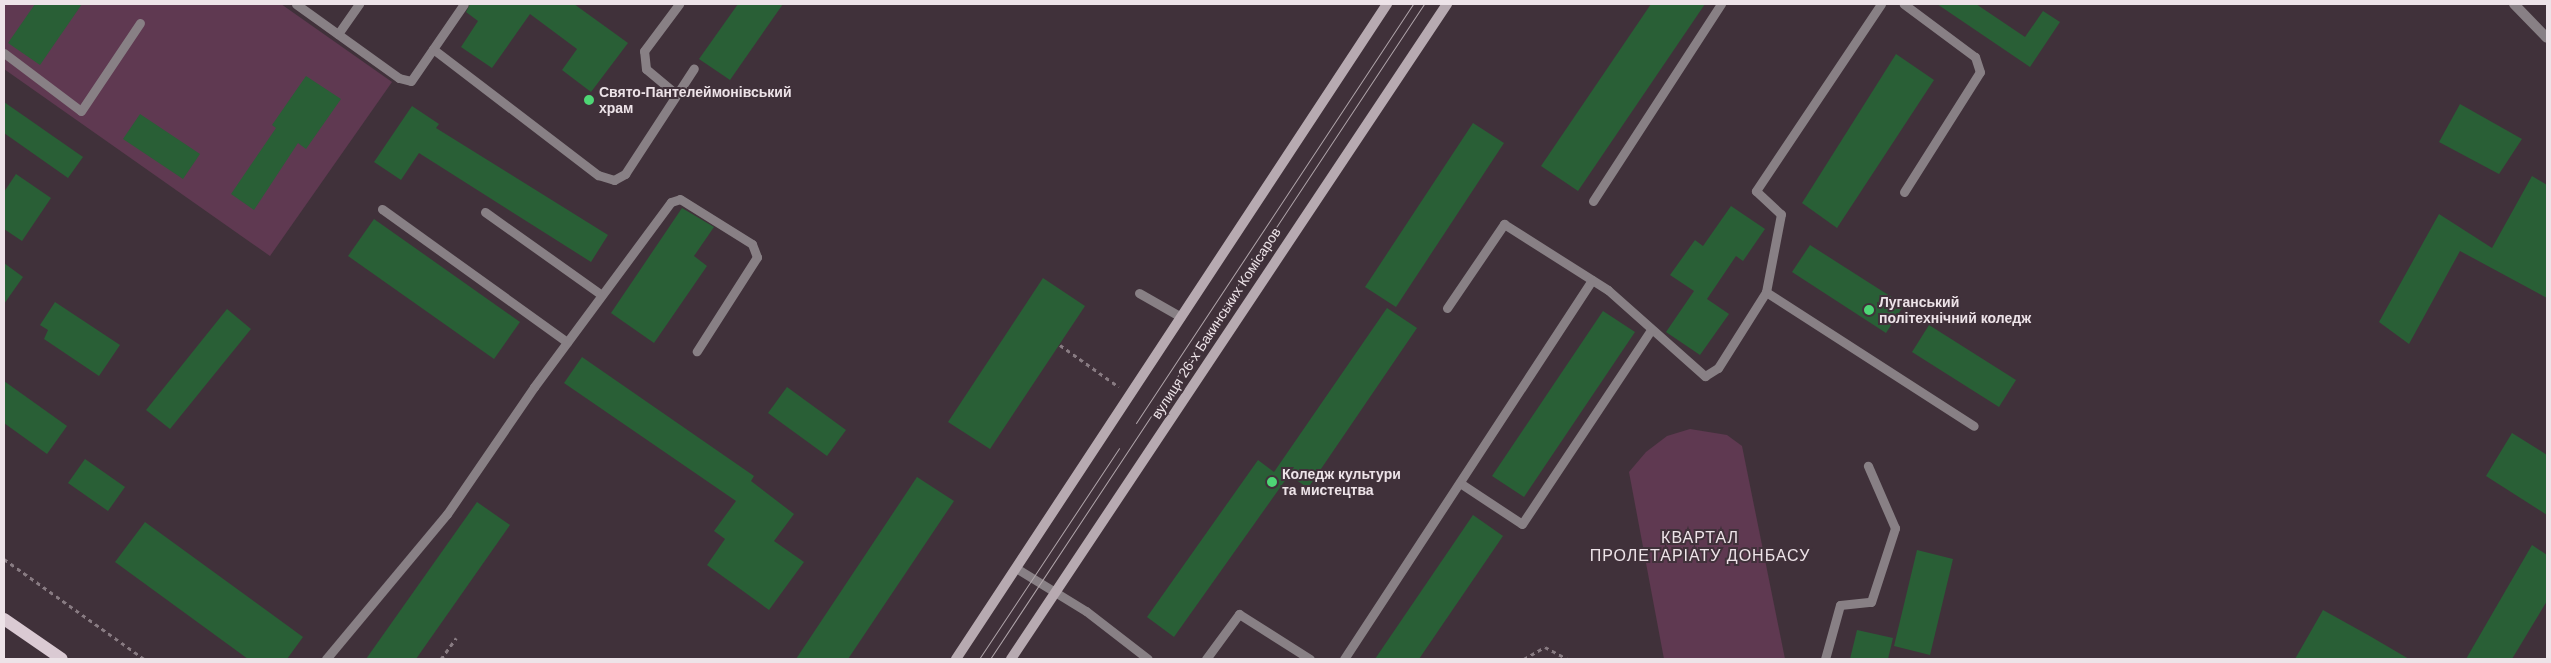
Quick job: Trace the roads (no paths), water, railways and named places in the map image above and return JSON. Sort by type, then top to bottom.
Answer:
[{"type":"main road","points":[[4,618],[62,659]]},
{"type":"street","points":[[956,659],[1387,4]]},
{"type":"street","name":"вулиця 26-х Бакинських Комісаров","points":[[1011,659],[1447,4]]},
{"type":"street","points":[[2514,4],[2547,38]]},
{"type":"lane","points":[[296,4],[399,78],[411,81],[464,4]]},
{"type":"lane","points":[[338,34],[359,4]]},
{"type":"lane","points":[[676,94],[646,68],[644,51],[679,4]]},
{"type":"lane","points":[[1593,201],[1721,4]]},
{"type":"lane","points":[[1448,308],[1504,224],[1608,290],[1650,330],[1705,376],[1718,368],[1766,292],[1781,214],[1756,191],[1881,4]]},
{"type":"lane","points":[[1904,4],[1975,57],[1980,72],[1904,192]]},
{"type":"lane","points":[[4,53],[80,111],[140,23]]},
{"type":"lane","points":[[433,49],[598,175],[614,180],[626,174],[694,68]]},
{"type":"lane","points":[[326,659],[447,514],[567,342],[671,202],[680,198],[752,244],[757,257],[697,351]]},
{"type":"lane","points":[[382,209],[567,342]]},
{"type":"lane","points":[[485,212],[602,295]]},
{"type":"lane","points":[[1344,659],[1592,280]]},
{"type":"lane","points":[[1766,292],[1974,426]]},
{"type":"lane","points":[[1139,293],[1181,317]]},
{"type":"lane","points":[[1460,483],[1522,524],[1650,330]]},
{"type":"lane","points":[[1825,659],[1840,605],[1871,602],[1895,528],[1868,466]]},
{"type":"lane","points":[[1016,568],[1086,611],[1148,659]]},
{"type":"lane","points":[[1206,659],[1238,614],[1310,659]]},
{"type":"tram line","points":[[1136,423],[1413,4]]},
{"type":"tram line","points":[[990,659],[1424,4]]},
{"type":"tram line","points":[[979,659],[1119,448]]},
{"type":"place","name":"Свято-Пантелеймонівський храм","points":[[589,100]]},
{"type":"place","name":"Луганський політехнічний коледж","points":[[1869,310]]},
{"type":"place","name":"Коледж культури та мистецтва","points":[[1272,482]]},
{"type":"district","name":"КВАРТАЛ ПРОЛЕТАРІАТУ ДОНБАСУ","points":[[1700,547]]}]
